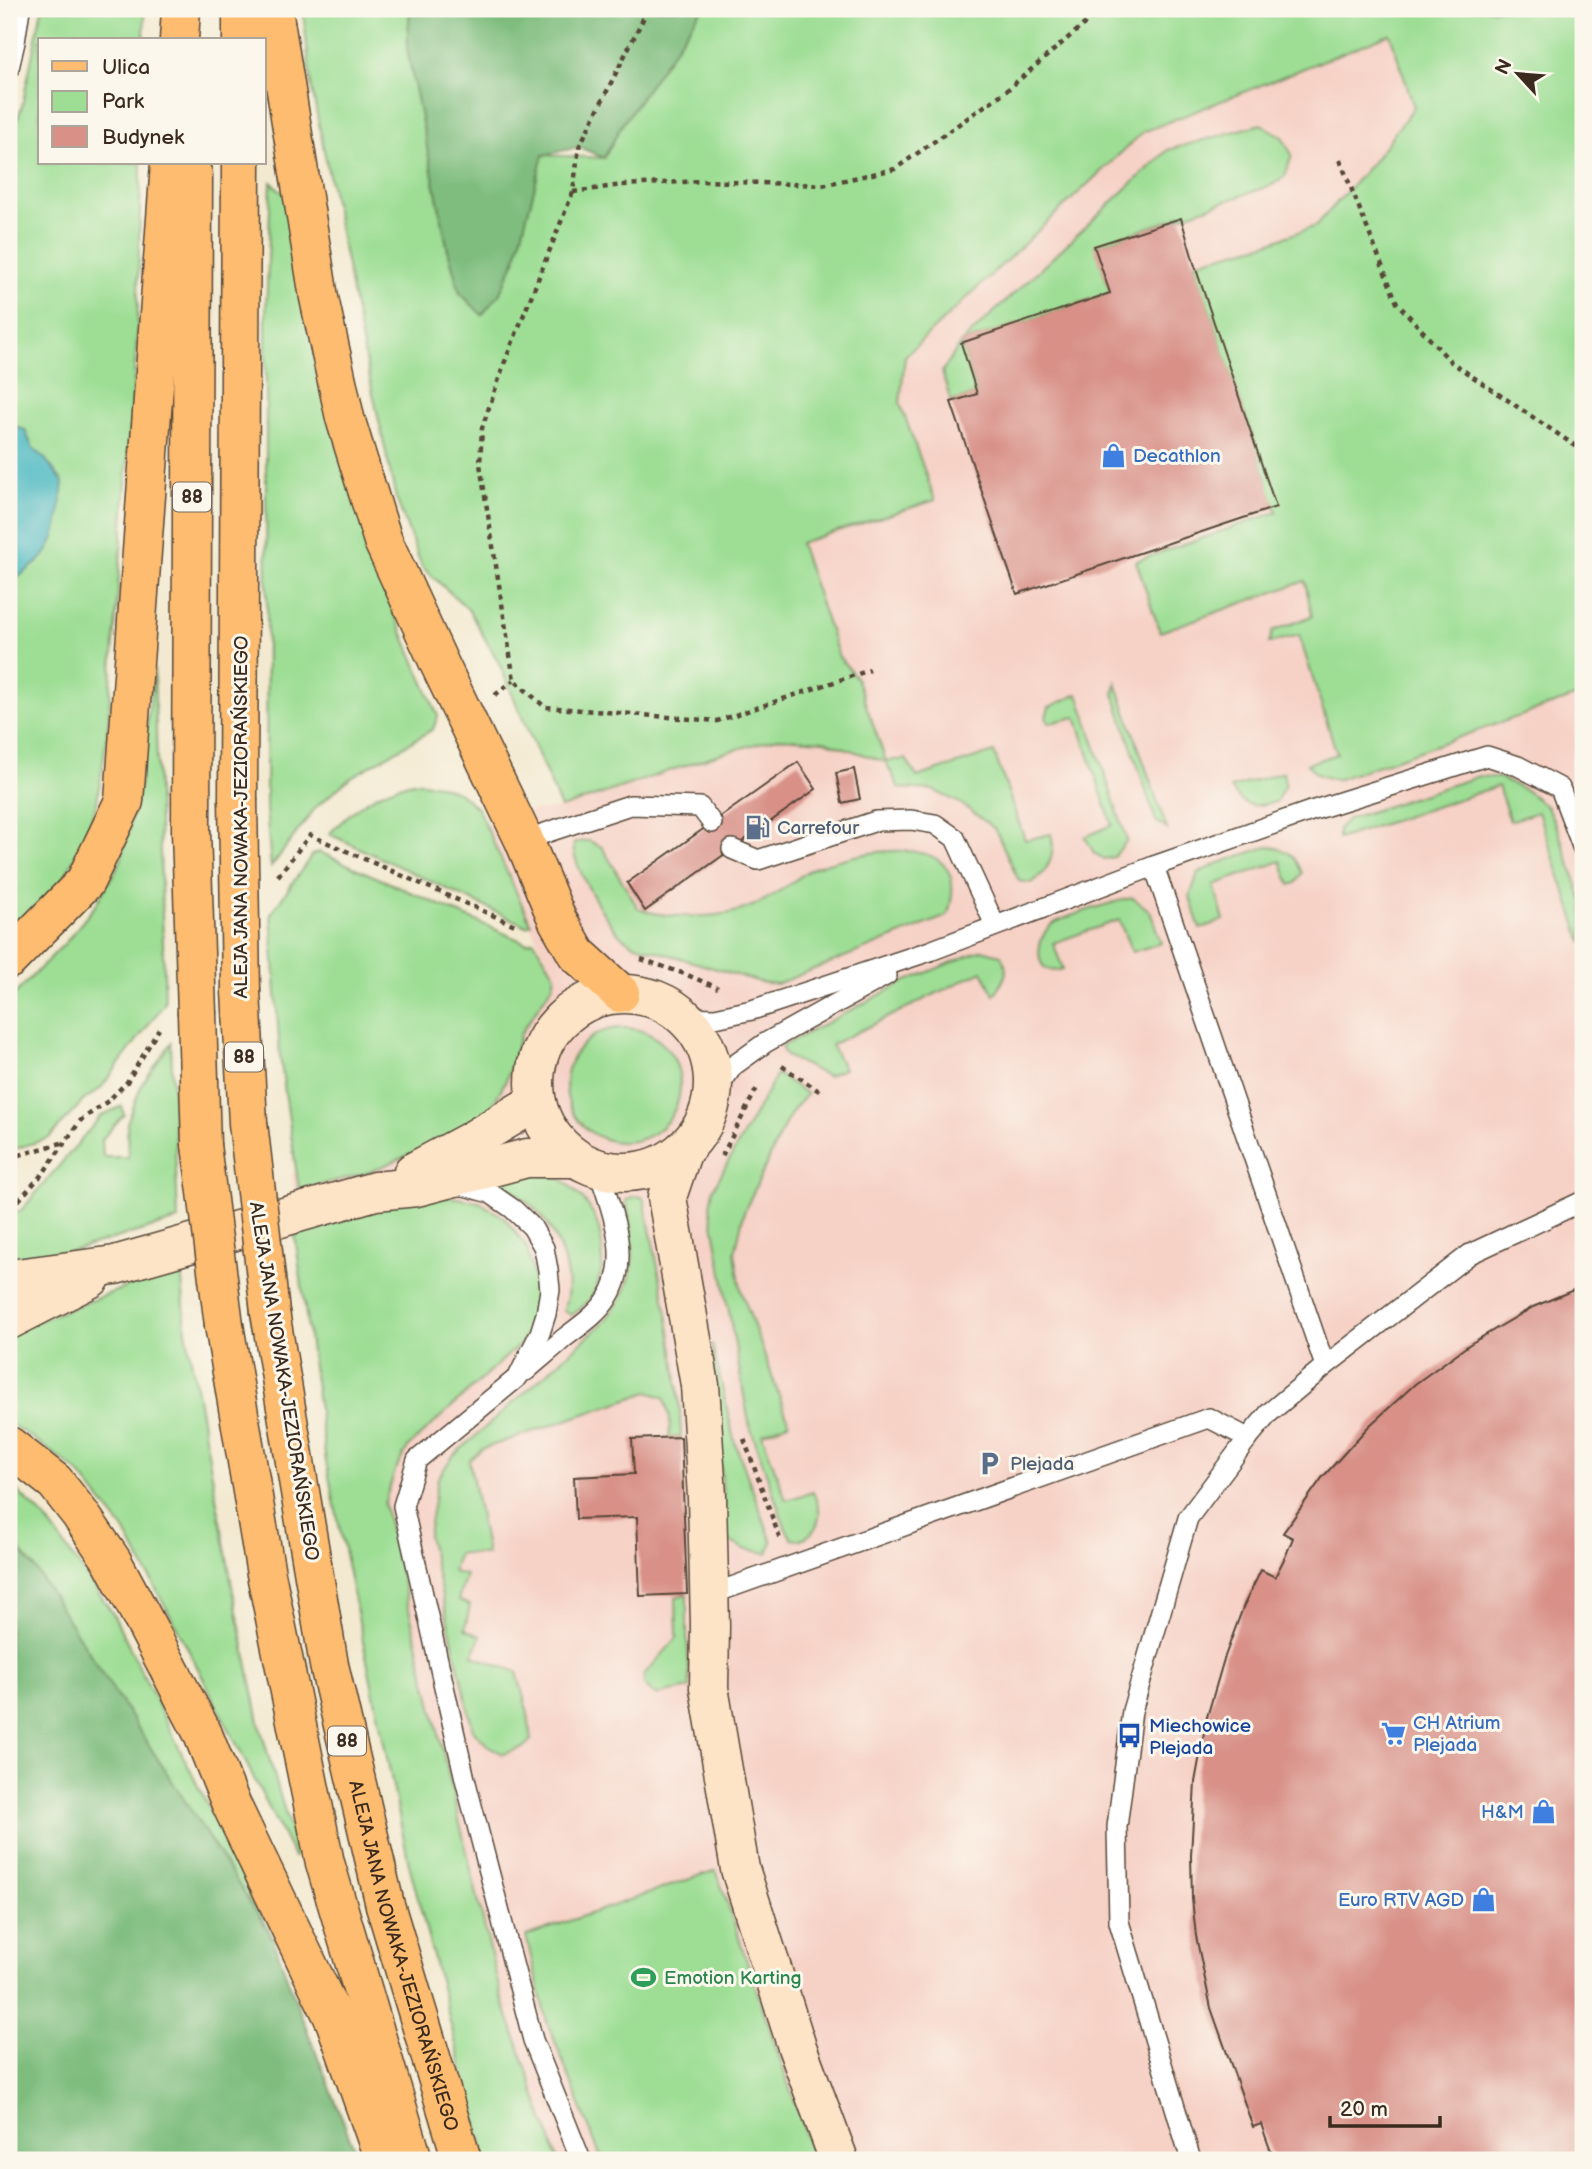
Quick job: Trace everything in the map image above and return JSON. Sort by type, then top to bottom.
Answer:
[{"type":"main road","points":[[179,38],[181,9]]},
{"type":"main road","points":[[193,9],[193,38]]},
{"type":"main road","points":[[242,9],[242,38]]},
{"type":"main road","points":[[273,9],[319,298],[345,418],[383,541],[524,841],[558,921],[577,954],[620,993]]},
{"type":"main road","points":[[9,959],[85,882],[124,801],[170,164]]},
{"type":"main road","name":"88","points":[[192,164],[191,831],[201,1145],[224,1325],[266,1574],[325,1863],[413,2160]]},
{"type":"main road","name":"ALEJA JANA NOWAKA-JEZIORAŃSKIEGO","points":[[241,164],[238,798],[241,991],[248,1123],[270,1312],[332,1678],[385,1905],[462,2160]]},
{"type":"main road","points":[[9,1446],[55,1482],[80,1514],[112,1561],[148,1628],[202,1732],[231,1804],[335,2021],[384,2160]]},
{"type":"street","points":[[9,1279],[115,1265],[375,1191],[417,1187],[527,1158],[586,1163],[621,1172],[643,1171],[664,1163],[683,1150],[697,1135],[707,1116],[712,1097],[713,1074],[708,1053],[698,1033],[670,1006],[638,994],[598,996],[560,1019],[546,1037],[537,1058],[534,1079],[536,1102],[544,1124],[557,1143],[586,1163]]},
{"type":"street","points":[[375,1191],[469,1142],[536,1102]]},
{"type":"street","points":[[683,1150],[667,1197],[700,1385],[707,1497],[709,1688],[740,1869],[797,2047],[839,2160]]},
{"type":"street","points":[[9,1320],[115,1265]]},
{"type":"lane","points":[[9,68],[20,9]]},
{"type":"lane","points":[[684,1017],[715,1018],[752,1010],[930,951],[1154,866],[1311,811],[1488,756],[1518,766],[1560,788],[1583,849]]},
{"type":"lane","points":[[524,841],[630,805],[700,807],[712,823]]},
{"type":"lane","points":[[732,849],[758,860],[876,821],[911,820],[935,824],[955,838],[995,925]]},
{"type":"lane","points":[[1154,866],[1325,1366]]},
{"type":"lane","points":[[712,1097],[733,1066],[765,1043],[930,951]]},
{"type":"lane","points":[[581,2160],[533,2040],[465,1779],[403,1506],[417,1460],[587,1321],[607,1299],[616,1278],[619,1249],[614,1214],[586,1163]]},
{"type":"lane","points":[[417,1187],[464,1186],[490,1194],[513,1209],[532,1227],[544,1248],[550,1290],[546,1314],[540,1333],[518,1377]]},
{"type":"lane","points":[[1192,2160],[1119,1922],[1117,1827],[1132,1711],[1188,1518],[1269,1413],[1325,1366],[1470,1254],[1583,1201]]},
{"type":"lane","points":[[709,1595],[1209,1418],[1248,1438]]},
{"type":"path","points":[[648,9],[579,147],[573,192],[504,365],[482,428],[480,464],[514,680],[545,707],[717,721],[870,670]]},
{"type":"path","points":[[573,192],[703,181],[822,186],[895,169],[1006,91],[1102,9]]},
{"type":"path","points":[[1340,160],[1397,303],[1451,362],[1583,451]]},
{"type":"path","points":[[775,1062],[818,1091]]},
{"type":"path","points":[[9,1158],[67,1141]]},
{"type":"shaded area","points":[[1247,9],[1391,34],[1583,628],[1583,2160],[486,2160],[305,1302],[292,1173],[392,1146],[530,984],[551,969],[483,826],[511,813],[561,808],[719,754],[778,738],[824,741],[885,761],[856,677],[839,657],[771,449]]},
{"type":"green space","points":[[42,9],[145,9],[144,38],[38,38],[38,164],[141,164],[137,337],[107,736],[97,802],[86,836],[66,874],[44,904],[9,940],[9,586],[18,575],[42,557],[46,460],[32,447],[25,430],[9,424],[9,143],[22,106]]},
{"type":"green space","points":[[303,9],[410,9],[407,49],[448,250],[460,293],[515,261],[543,155],[604,158],[622,125],[702,9],[1583,9],[1583,694],[1336,780],[1318,775],[1307,764],[1337,754],[1299,635],[1269,643],[1273,631],[1312,616],[1305,581],[1160,632],[1136,561],[1277,512],[1194,263],[1268,243],[1316,226],[1372,163],[1414,107],[1390,34],[1143,132],[905,356],[900,403],[935,500],[800,543],[839,657],[856,677],[886,761],[906,759],[917,777],[994,752],[1025,840],[1051,834],[1052,855],[1038,878],[1032,883],[1019,881],[995,829],[960,803],[933,790],[899,788],[886,762],[824,741],[778,738],[719,754],[561,808],[499,663],[468,609],[422,567],[396,498],[363,348],[311,84]]},
{"type":"green space","points":[[410,9],[702,9],[622,125],[604,158],[579,147],[543,155],[515,261],[499,295],[482,315],[460,293],[448,250],[407,49]]},
{"type":"green space","points":[[1261,124],[1282,137],[1292,155],[1285,176],[1272,185],[1095,246],[1110,293],[961,343],[1168,150]]},
{"type":"green space","points":[[271,182],[291,200],[367,539],[388,599],[438,716],[433,729],[350,778],[316,807],[271,867],[266,808],[266,313]]},
{"type":"green space","points":[[961,343],[977,394],[951,402],[942,372]]},
{"type":"green space","points":[[154,669],[165,1003],[100,1089],[84,1100],[49,1138],[9,1151],[9,1000],[66,942],[95,906],[121,861],[140,782]]},
{"type":"green space","points":[[1116,683],[1167,829],[1156,821],[1114,694]]},
{"type":"green space","points":[[1078,694],[1127,840],[1114,857],[1104,859],[1094,853],[1085,837],[1112,825],[1076,717],[1049,723],[1046,717],[1049,707]]},
{"type":"green space","points":[[1283,772],[1285,785],[1276,802],[1250,805],[1240,800],[1231,788]]},
{"type":"green space","points":[[1479,776],[1501,778],[1527,791],[1547,807],[1558,830],[1583,903],[1583,944],[1538,812],[1510,821],[1498,786],[1338,839],[1338,829],[1348,819]]},
{"type":"green space","points":[[412,782],[439,785],[460,793],[478,809],[531,924],[526,926],[329,834],[366,801],[387,790]]},
{"type":"green space","points":[[583,841],[602,847],[638,908],[673,916],[701,916],[738,911],[767,899],[813,868],[887,851],[911,851],[932,856],[946,868],[952,887],[947,916],[777,984],[760,982],[633,944],[622,937],[598,904],[577,863],[574,843]]},
{"type":"green space","points":[[1269,846],[1286,851],[1296,861],[1302,873],[1296,883],[1290,885],[1281,861],[1214,885],[1224,920],[1200,929],[1190,897],[1198,873]]},
{"type":"green space","points":[[319,852],[526,943],[534,941],[555,975],[553,985],[521,1033],[507,1078],[490,1110],[436,1143],[367,1173],[299,1190],[280,1057],[271,914],[312,855]]},
{"type":"green space","points":[[1133,898],[1150,911],[1161,943],[1132,952],[1119,920],[1053,943],[1063,969],[1053,971],[1042,964],[1039,949],[1050,926],[1076,914]]},
{"type":"green space","points":[[982,950],[1001,955],[1006,966],[1003,980],[994,995],[982,971],[831,1045],[844,1069],[827,1076],[786,1056],[781,1047],[904,982]]},
{"type":"green space","points":[[623,1028],[645,1032],[664,1044],[676,1063],[680,1085],[676,1107],[664,1126],[645,1138],[623,1142],[601,1138],[582,1126],[570,1107],[566,1085],[570,1063],[582,1044],[601,1032]]},
{"type":"green space","points":[[171,1043],[178,1220],[30,1263],[9,1261],[9,1208],[20,1212],[101,1116],[122,1106],[124,1114],[102,1139],[103,1157],[128,1157],[127,1123],[142,1084]]},
{"type":"green space","points":[[777,1074],[807,1094],[785,1124],[744,1212],[735,1253],[741,1290],[789,1423],[762,1434],[786,1500],[813,1492],[819,1509],[813,1532],[798,1539],[792,1539],[785,1527],[749,1423],[710,1206],[713,1189]]},
{"type":"green space","points":[[509,1175],[554,1176],[580,1196],[592,1212],[601,1239],[601,1268],[592,1295],[571,1315],[564,1311],[568,1284],[559,1246],[540,1214],[506,1184]]},
{"type":"green space","points":[[445,1196],[479,1202],[505,1218],[527,1248],[535,1282],[533,1324],[521,1343],[408,1447],[395,1471],[384,1504],[500,1992],[558,2160],[486,2160],[409,1864],[326,1462],[295,1235],[409,1199]]},
{"type":"green space","points":[[635,1196],[644,1200],[662,1288],[677,1377],[681,1437],[669,1438],[670,1418],[664,1397],[648,1392],[482,1449],[469,1460],[487,1554],[458,1553],[453,1572],[466,1575],[458,1600],[470,1605],[465,1629],[480,1636],[473,1656],[517,1672],[528,1714],[531,1740],[524,1747],[503,1754],[487,1745],[473,1730],[428,1535],[438,1478],[453,1456],[601,1325],[614,1310],[629,1281],[632,1267],[632,1237],[626,1201]]},
{"type":"green space","points":[[181,1266],[186,1331],[233,1591],[260,1727],[297,1853],[294,1857],[180,1633],[124,1530],[78,1472],[9,1423],[9,1332]]},
{"type":"green space","points":[[712,1343],[734,1440],[772,1542],[768,1553],[744,1549],[726,1539]]},
{"type":"green space","points":[[9,1483],[45,1518],[112,1612],[273,1938],[34,1567],[9,1537]]},
{"type":"green space","points":[[9,1537],[34,1567],[273,1938],[358,2160],[9,2160]]},
{"type":"green space","points":[[687,1594],[690,1688],[655,1695],[644,1685],[644,1675],[677,1638],[676,1597]]},
{"type":"green space","name":"Emotion Karting","points":[[716,1870],[814,2160],[602,2160],[546,2019],[526,1936]]},
{"type":"water","points":[[9,424],[25,430],[32,447],[63,482],[58,521],[49,549],[9,586]]},
{"type":"building","name":"Decathlon","points":[[1181,218],[1276,507],[1017,594],[951,402],[977,394],[961,343],[1110,293],[1094,246]]},
{"type":"building","points":[[798,762],[816,789],[645,911],[627,883]]},
{"type":"building","points":[[854,769],[860,799],[842,803],[836,773]]},
{"type":"building","name":"CH Atrium Plejada","points":[[1583,1286],[1583,2160],[1274,2160],[1261,2124],[1253,2127],[1211,2008],[1196,1936],[1192,1899],[1191,1856],[1195,1782],[1207,1717],[1224,1659],[1244,1605],[1261,1570],[1275,1577],[1286,1555],[1293,1538],[1283,1533],[1322,1478],[1368,1427],[1415,1384],[1470,1344],[1533,1307]]},
{"type":"building","points":[[681,1437],[687,1594],[640,1596],[637,1517],[576,1519],[574,1477],[634,1474],[632,1439]]},
{"type":"place","name":"Decathlon","points":[[1113,455]]},
{"type":"place","name":"Carrefour","points":[[757,827]]},
{"type":"place","name":"Plejada","points":[[990,1463]]},
{"type":"place","name":"CH Atrium Plejada","points":[[1393,1733]]},
{"type":"place","name":"Miechowice Plejada","points":[[1129,1736]]},
{"type":"place","name":"H&M","points":[[1544,1811]]},
{"type":"place","name":"Euro RTV AGD","points":[[1484,1899]]},
{"type":"place","name":"Emotion Karting","points":[[644,1977]]}]
